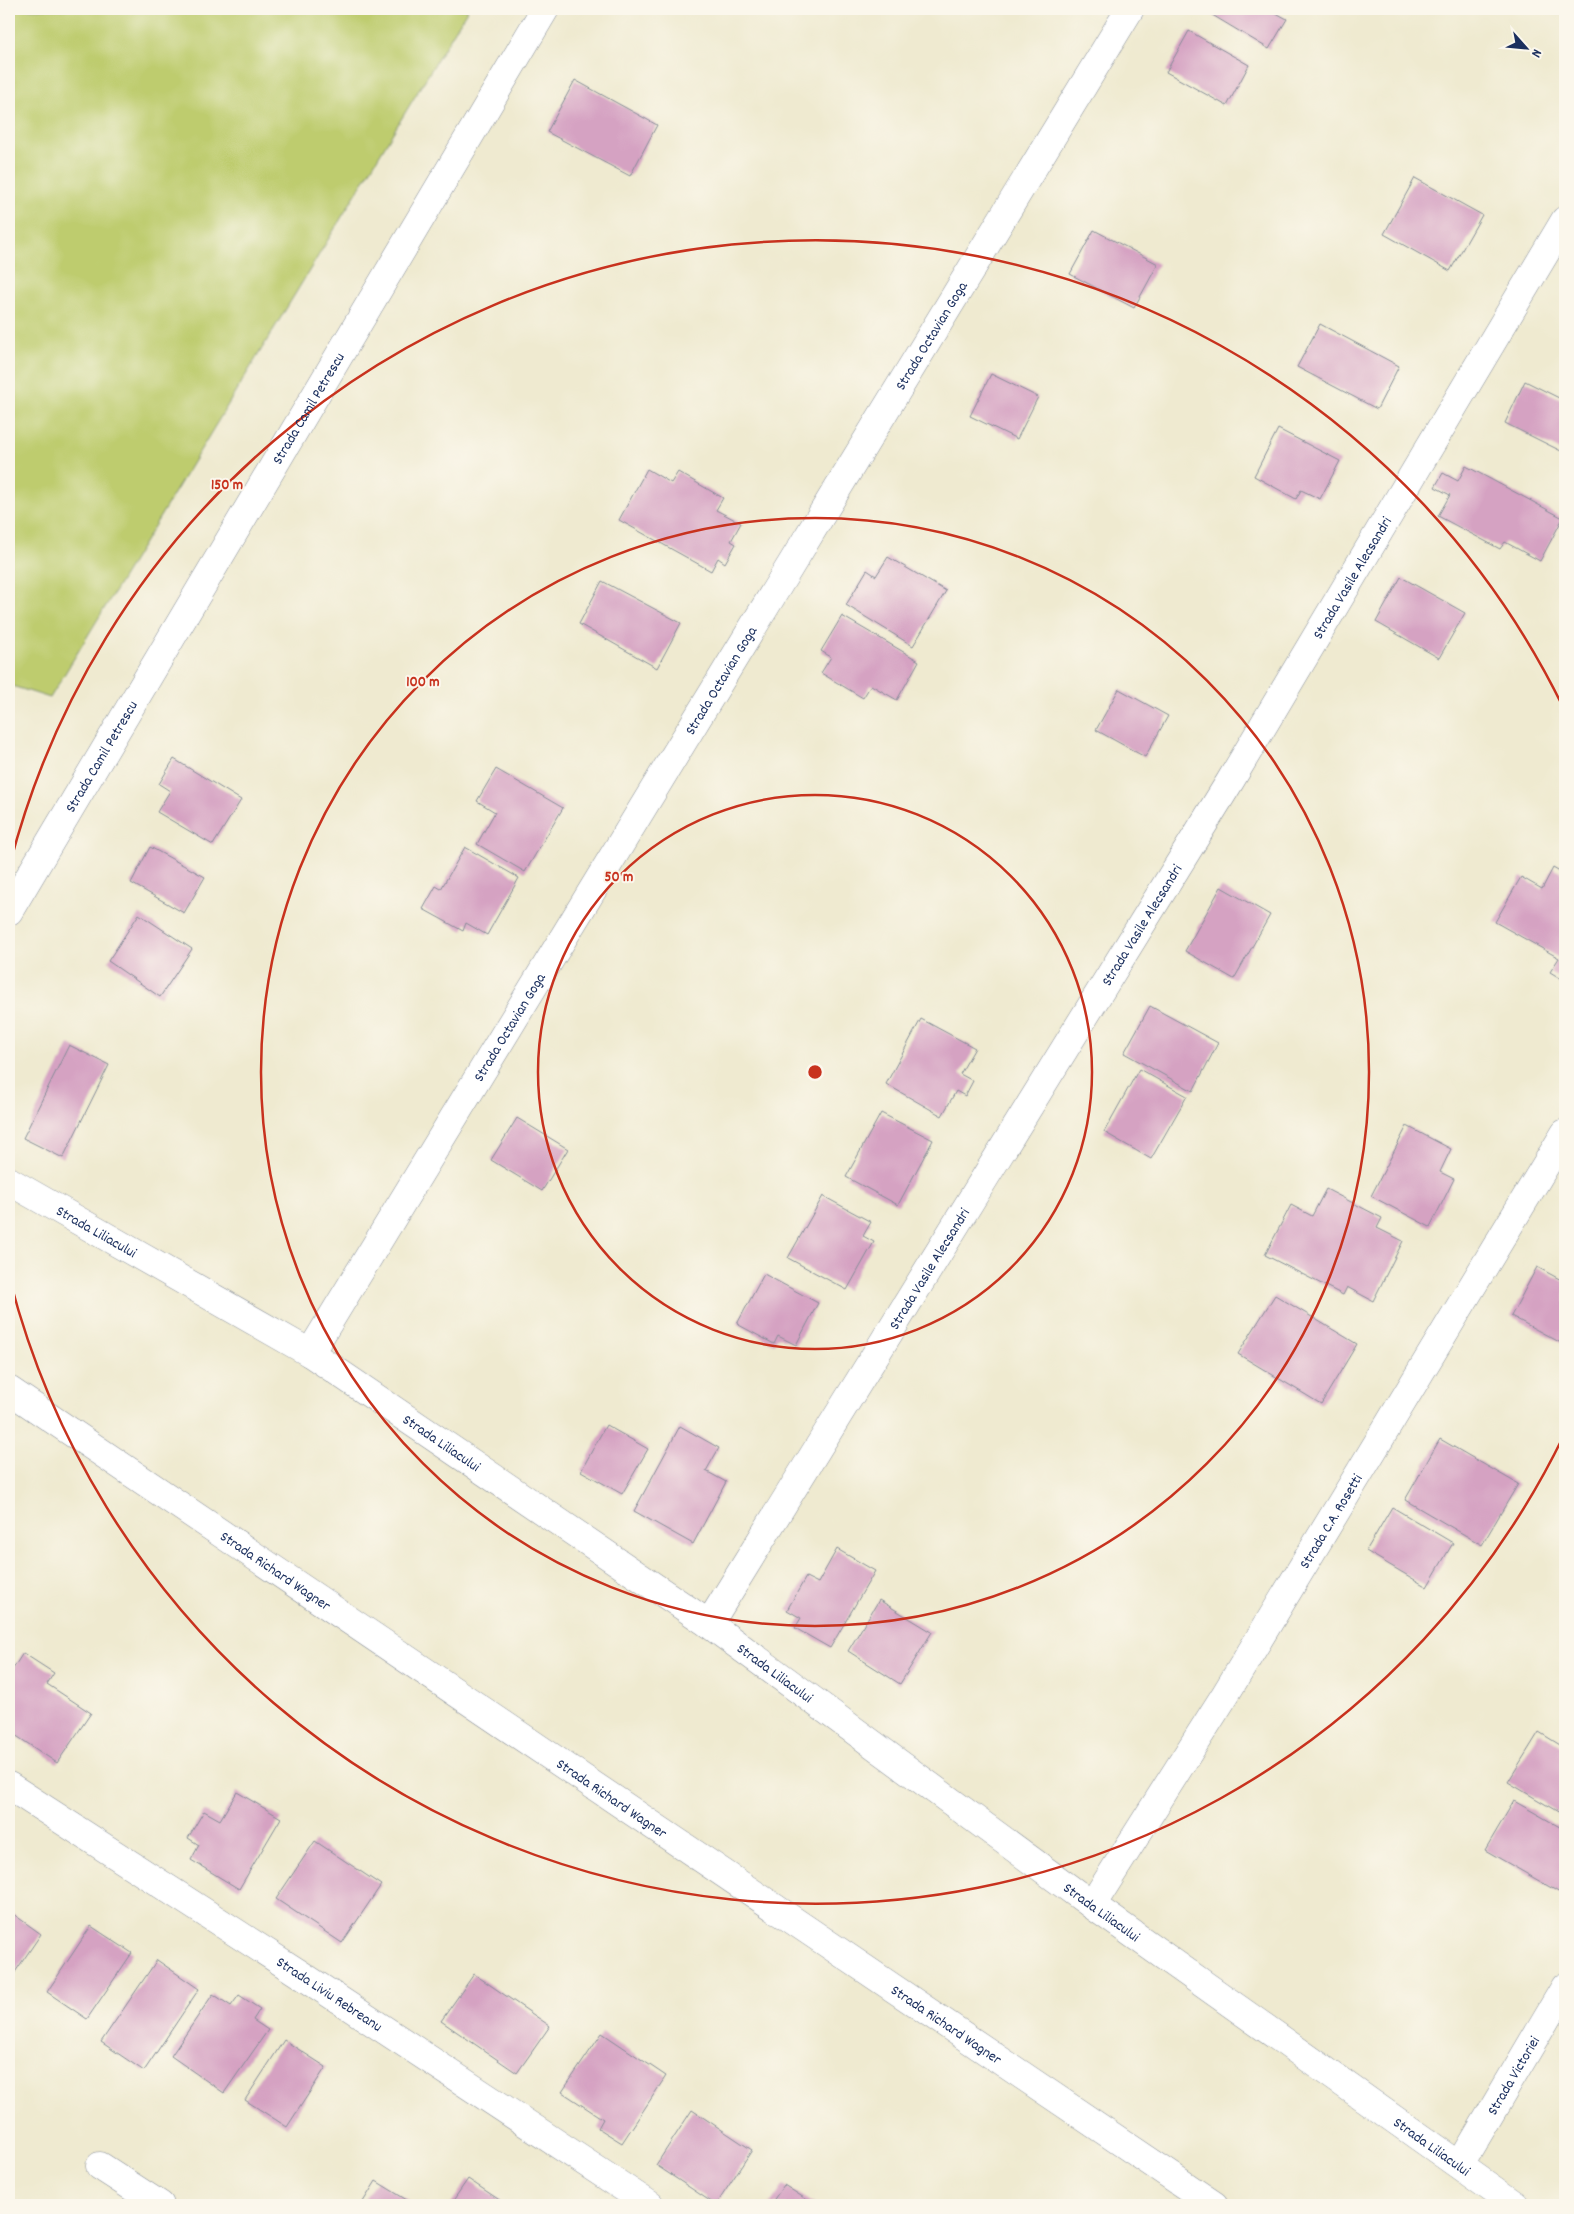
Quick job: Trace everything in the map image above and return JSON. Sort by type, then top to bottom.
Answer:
[{"type":"street","name":"Strada Camil Petrescu","points":[[9,911],[545,9]]},
{"type":"street","name":"Strada Octavian Goga","points":[[310,1353],[1130,9]]},
{"type":"street","name":"Strada Vasile Alecsandri","points":[[710,1624],[1229,783],[1565,220]]},
{"type":"street","name":"Strada C.A. Rosetti","points":[[1092,1905],[1230,1687],[1565,1133]]},
{"type":"street","name":"Strada Liliacului","points":[[9,1181],[310,1353],[710,1624],[1092,1905],[1515,2205]]},
{"type":"street","name":"Strada Richard Wagner","points":[[9,1390],[1214,2205]]},
{"type":"street","name":"Strada Liviu Rebreanu","points":[[9,1786],[303,1976],[650,2205]]},
{"type":"street","name":"Strada Victoriei","points":[[1460,2165],[1565,1987]]},
{"type":"street","points":[[100,2166],[160,2205]]},
{"type":"green space","points":[[9,9],[468,9],[50,698],[9,685]]},
{"type":"building","points":[[1212,9],[1269,9],[1287,19],[1269,49],[1209,13]]},
{"type":"building","points":[[1189,31],[1249,65],[1227,106],[1166,72]]},
{"type":"building","points":[[575,80],[657,125],[630,176],[547,132]]},
{"type":"building","points":[[1415,178],[1482,215],[1450,271],[1384,234]]},
{"type":"building","points":[[1094,230],[1158,264],[1134,308],[1070,274]]},
{"type":"building","points":[[1320,324],[1399,366],[1377,409],[1297,367]]},
{"type":"building","points":[[991,374],[1038,397],[1017,439],[970,416]]},
{"type":"building","points":[[1525,381],[1565,401],[1565,453],[1505,423]]},
{"type":"building","points":[[1278,429],[1340,461],[1320,499],[1301,490],[1296,499],[1254,476]]},
{"type":"building","points":[[1466,466],[1563,518],[1540,561],[1505,542],[1500,549],[1438,516],[1450,495],[1435,487],[1443,473],[1458,481]]},
{"type":"building","points":[[647,469],[671,483],[678,472],[723,498],[716,510],[741,523],[731,541],[736,544],[725,563],[718,558],[711,571],[619,520]]},
{"type":"building","points":[[888,557],[946,591],[913,646],[846,605],[867,570],[876,576]]},
{"type":"building","points":[[1401,577],[1465,613],[1439,658],[1376,622]]},
{"type":"building","points":[[602,581],[681,623],[657,668],[579,624]]},
{"type":"building","points":[[842,616],[919,661],[897,700],[871,685],[863,698],[821,673],[831,657],[821,651]]},
{"type":"building","points":[[1119,689],[1168,716],[1145,757],[1096,730]]},
{"type":"building","points":[[174,759],[241,800],[213,845],[157,812],[170,791],[159,784]]},
{"type":"building","points":[[496,769],[563,808],[525,872],[477,844],[495,812],[477,801]]},
{"type":"building","points":[[150,847],[205,877],[184,913],[131,883]]},
{"type":"building","points":[[465,847],[519,878],[487,935],[466,923],[463,931],[423,909],[436,886],[441,889]]},
{"type":"building","points":[[1553,868],[1565,875],[1565,981],[1550,972],[1559,958],[1495,922],[1521,877],[1542,889]]},
{"type":"building","points":[[1221,887],[1270,915],[1234,979],[1185,951]]},
{"type":"building","points":[[139,914],[192,949],[160,997],[108,961]]},
{"type":"building","points":[[1150,1006],[1218,1043],[1193,1091],[1124,1053]]},
{"type":"building","points":[[921,1019],[975,1048],[960,1074],[973,1081],[965,1096],[956,1091],[942,1116],[886,1084]]},
{"type":"building","points":[[69,1045],[109,1065],[63,1158],[23,1138]]},
{"type":"building","points":[[1139,1069],[1187,1096],[1151,1159],[1104,1132]]},
{"type":"building","points":[[881,1113],[933,1140],[898,1205],[846,1177]]},
{"type":"building","points":[[517,1118],[568,1149],[542,1191],[491,1160]]},
{"type":"building","points":[[1407,1126],[1451,1149],[1440,1172],[1454,1179],[1430,1227],[1371,1196]]},
{"type":"building","points":[[1326,1189],[1382,1218],[1377,1228],[1403,1241],[1373,1301],[1347,1287],[1343,1295],[1265,1255],[1291,1205],[1312,1216]]},
{"type":"building","points":[[823,1196],[871,1222],[863,1236],[874,1242],[847,1290],[788,1258]]},
{"type":"building","points":[[1537,1267],[1565,1282],[1565,1339],[1563,1344],[1511,1316]]},
{"type":"building","points":[[764,1274],[818,1303],[796,1345],[778,1336],[774,1344],[737,1324]]},
{"type":"building","points":[[1275,1295],[1357,1344],[1321,1404],[1238,1354]]},
{"type":"building","points":[[606,1425],[648,1449],[622,1494],[581,1471]]},
{"type":"building","points":[[680,1426],[719,1448],[706,1471],[726,1482],[693,1544],[634,1511]]},
{"type":"building","points":[[1440,1439],[1518,1484],[1482,1545],[1405,1500]]},
{"type":"building","points":[[1392,1507],[1453,1543],[1427,1587],[1366,1551]]},
{"type":"building","points":[[837,1549],[875,1571],[830,1648],[795,1628],[801,1618],[787,1610],[806,1577],[818,1583]]},
{"type":"building","points":[[879,1600],[932,1632],[900,1684],[848,1651]]},
{"type":"building","points":[[23,1653],[54,1673],[47,1684],[91,1713],[57,1763],[9,1731],[9,1675]]},
{"type":"building","points":[[1539,1732],[1565,1748],[1565,1816],[1508,1782]]},
{"type":"building","points":[[237,1792],[281,1818],[239,1889],[191,1860],[199,1845],[188,1838],[204,1811],[220,1820]]},
{"type":"building","points":[[1514,1801],[1565,1830],[1565,1889],[1562,1894],[1485,1850]]},
{"type":"building","points":[[315,1841],[381,1885],[342,1943],[276,1899]]},
{"type":"building","points":[[9,1911],[41,1934],[9,1981]]},
{"type":"building","points":[[91,1926],[132,1953],[87,2019],[47,1992]]},
{"type":"building","points":[[157,1960],[199,1989],[144,2071],[101,2042]]},
{"type":"building","points":[[474,1974],[550,2026],[517,2073],[441,2021]]},
{"type":"building","points":[[213,1994],[231,2006],[239,1995],[260,2009],[253,2020],[268,2030],[224,2093],[171,2056]]},
{"type":"building","points":[[602,2033],[666,2076],[622,2143],[598,2128],[603,2119],[562,2092]]},
{"type":"building","points":[[284,2040],[326,2067],[287,2127],[245,2100]]},
{"type":"building","points":[[692,2110],[752,2150],[716,2205],[656,2165]]},
{"type":"building","points":[[468,2179],[507,2205],[450,2205]]},
{"type":"building","points":[[376,2181],[415,2205],[361,2205]]},
{"type":"building","points":[[784,2185],[815,2205],[770,2205]]}]
